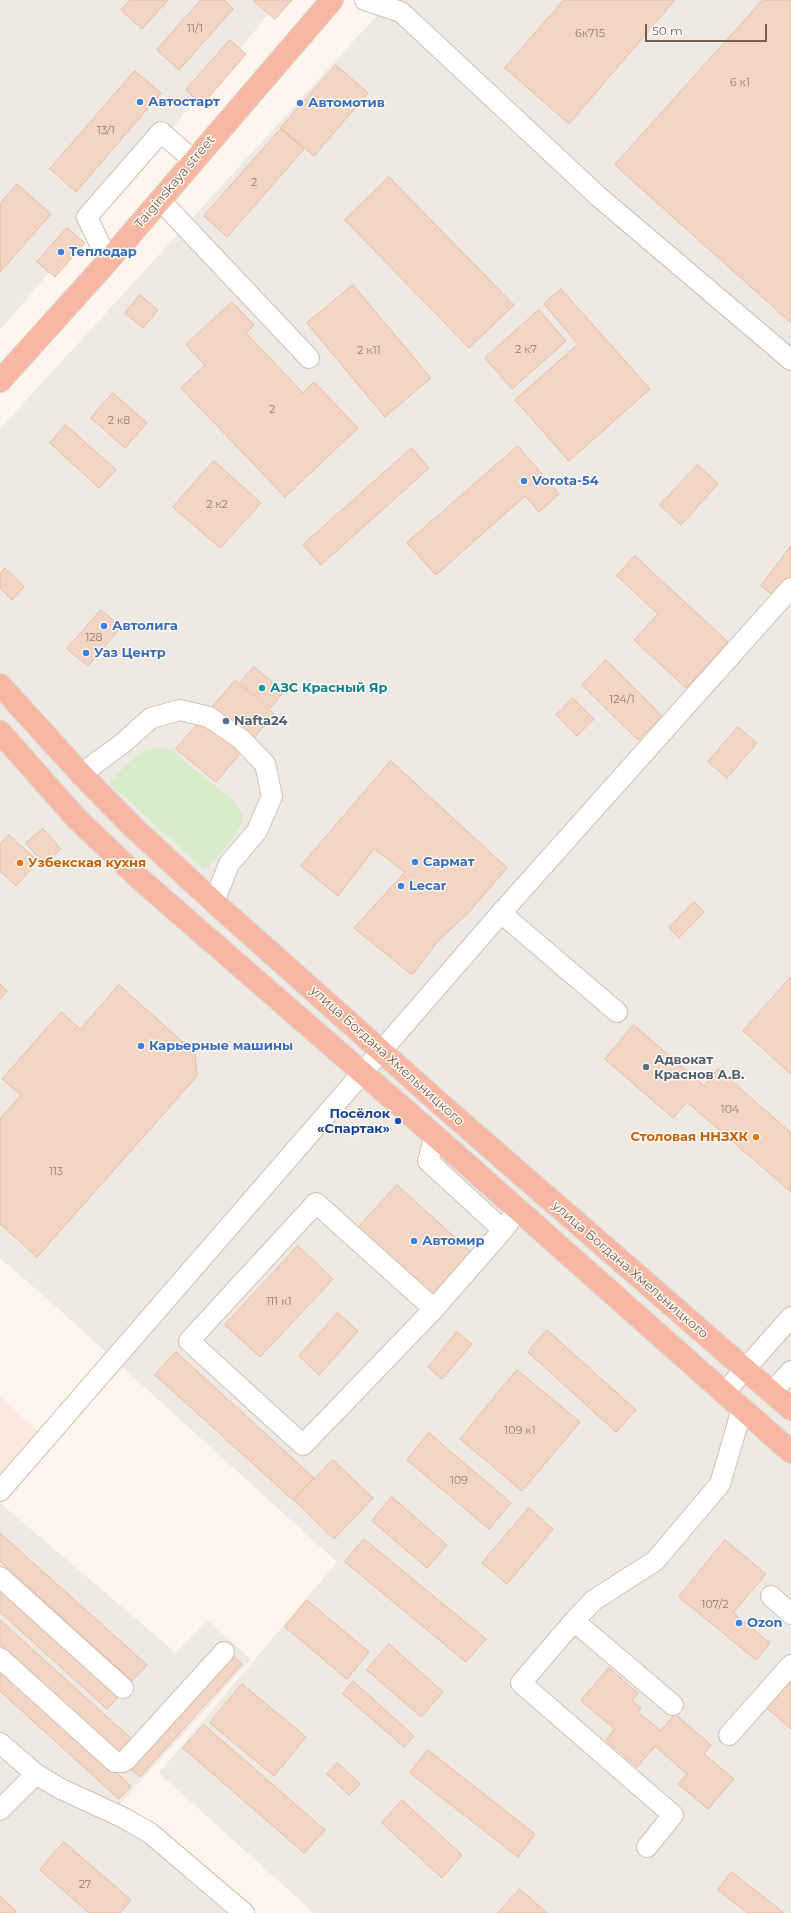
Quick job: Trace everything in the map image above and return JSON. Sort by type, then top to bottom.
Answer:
[{"type":"highway","name":"Taiginskaya street","points":[[0,381],[108,261],[193,160],[332,0]]},
{"type":"highway","name":"улица Богдана Хмельницкого","points":[[0,685],[81,774],[162,854],[214,902],[791,1409]]},
{"type":"highway","points":[[0,732],[76,818],[140,879],[435,1136],[791,1452]]},
{"type":"highway","points":[[140,879],[162,854]]},
{"type":"street","points":[[365,0],[401,12],[599,197],[791,360]]},
{"type":"street","points":[[108,261],[87,217],[161,132],[193,160]]},
{"type":"street","points":[[160,200],[309,358]]},
{"type":"street","points":[[0,1491],[383,1052],[501,913],[791,588]]},
{"type":"street","points":[[81,774],[122,743],[151,718],[180,710],[209,717],[241,739],[265,764],[272,796],[257,831],[229,864],[214,902]]},
{"type":"street","points":[[501,913],[618,1012]]},
{"type":"street","points":[[435,1136],[428,1161],[503,1230]]},
{"type":"street","points":[[434,1309],[316,1203],[189,1341],[303,1445],[434,1309],[503,1230],[517,1210]]},
{"type":"street","points":[[724,1393],[791,1317]]},
{"type":"street","points":[[772,1392],[791,1371]]},
{"type":"street","points":[[647,1847],[673,1815],[521,1683],[594,1600],[655,1560],[720,1484],[742,1409]]},
{"type":"street","points":[[0,1577],[123,1688]]},
{"type":"street","points":[[771,1596],[791,1614]]},
{"type":"street","points":[[574,1621],[673,1705]]},
{"type":"street","points":[[0,1658],[115,1762],[118,1763],[126,1760],[224,1652]]},
{"type":"street","points":[[729,1735],[791,1665]]},
{"type":"street","points":[[0,1743],[36,1774],[54,1786],[124,1818],[150,1833],[233,1910]]},
{"type":"street","points":[[0,1810],[36,1774]]},
{"type":"shaded area","points":[[0,0],[281,0],[0,330]]},
{"type":"shaded area","points":[[391,0],[791,0],[791,1913],[314,1913],[159,1773],[337,1562],[52,1303],[0,1258],[0,429]]},
{"type":"shaded area","points":[[0,1397],[38,1432],[0,1474]]},
{"type":"shaded area","points":[[0,1503],[176,1653],[207,1620],[251,1659],[111,1814],[227,1913],[0,1913]]},
{"type":"green space","points":[[162,747],[174,752],[236,803],[244,818],[227,846],[205,870],[109,783],[132,759],[153,748]]},
{"type":"building","points":[[130,0],[168,0],[142,29],[121,10]]},
{"type":"building","points":[[201,0],[224,0],[233,9],[179,70],[157,50]]},
{"type":"building","points":[[253,0],[292,0],[275,19]]},
{"type":"building","points":[[564,0],[675,0],[569,124],[505,68]]},
{"type":"building","points":[[763,0],[791,0],[791,323],[615,165]]},
{"type":"building","points":[[230,40],[246,54],[202,105],[186,90]]},
{"type":"building","points":[[336,65],[368,93],[314,156],[281,128]]},
{"type":"building","points":[[135,71],[161,93],[76,192],[50,169]]},
{"type":"building","points":[[281,129],[304,149],[227,237],[204,216]]},
{"type":"building","points":[[389,177],[514,305],[469,348],[345,220]]},
{"type":"building","points":[[17,184],[51,214],[0,272],[0,204]]},
{"type":"building","name":"Теплодар","points":[[67,228],[85,243],[55,277],[37,262]]},
{"type":"building","points":[[353,285],[431,378],[385,417],[307,323]]},
{"type":"building","points":[[561,289],[650,389],[569,461],[515,400],[578,344],[544,304]]},
{"type":"building","points":[[140,295],[158,310],[143,328],[125,313]]},
{"type":"building","points":[[232,302],[254,325],[246,333],[303,393],[314,382],[358,428],[285,497],[181,388],[205,365],[186,345]]},
{"type":"building","points":[[539,310],[566,341],[512,389],[485,358]]},
{"type":"building","points":[[113,393],[147,423],[125,448],[91,418]]},
{"type":"building","points":[[66,425],[116,470],[99,488],[50,443]]},
{"type":"building","points":[[518,446],[559,494],[539,512],[525,496],[436,575],[407,543]]},
{"type":"building","points":[[412,448],[429,468],[321,565],[303,545]]},
{"type":"building","points":[[214,461],[261,503],[220,548],[173,507]]},
{"type":"building","points":[[698,465],[718,484],[681,525],[660,505]]},
{"type":"building","points":[[791,546],[791,584],[779,600],[761,586]]},
{"type":"building","points":[[635,556],[728,642],[686,688],[634,640],[658,614],[617,576]]},
{"type":"building","points":[[5,568],[24,587],[12,600],[0,588],[0,574]]},
{"type":"building","points":[[101,610],[121,627],[88,666],[67,649]]},
{"type":"building","points":[[606,660],[662,716],[638,740],[582,685]]},
{"type":"building","name":"АЗС Красный Яр","points":[[254,667],[284,692],[270,708],[240,683]]},
{"type":"building","points":[[235,681],[274,714],[216,782],[176,749]]},
{"type":"building","points":[[573,698],[594,719],[577,736],[556,715]]},
{"type":"building","points":[[738,727],[757,743],[727,778],[708,762]]},
{"type":"building","points":[[391,761],[507,868],[469,912],[438,941],[412,975],[354,928],[405,872],[374,849],[338,896],[301,866]]},
{"type":"building","points":[[43,829],[61,849],[44,864],[26,843]]},
{"type":"building","points":[[9,835],[38,861],[16,886],[0,871],[0,844]]},
{"type":"building","points":[[694,902],[704,912],[679,938],[669,928]]},
{"type":"building","points":[[791,977],[791,1074],[743,1031]]},
{"type":"building","points":[[0,984],[7,991],[0,999]]},
{"type":"building","points":[[119,985],[195,1053],[197,1076],[37,1257],[0,1224],[0,1119],[21,1095],[2,1079],[61,1012],[80,1029]]},
{"type":"building","points":[[634,1025],[704,1086],[718,1069],[791,1133],[791,1192],[687,1102],[673,1118],[605,1059]]},
{"type":"building","name":"Автомир","points":[[397,1185],[472,1253],[432,1298],[356,1230]]},
{"type":"building","points":[[298,1246],[333,1279],[260,1357],[225,1325]]},
{"type":"building","points":[[338,1313],[358,1331],[319,1375],[299,1356]]},
{"type":"building","points":[[547,1330],[636,1410],[616,1432],[528,1352]]},
{"type":"building","points":[[457,1332],[472,1344],[442,1379],[428,1367]]},
{"type":"building","points":[[176,1352],[314,1478],[293,1500],[155,1375]]},
{"type":"building","points":[[517,1370],[580,1422],[522,1491],[460,1439]]},
{"type":"building","points":[[429,1433],[511,1503],[489,1529],[407,1460]]},
{"type":"building","points":[[333,1460],[373,1498],[334,1539],[294,1500]]},
{"type":"building","points":[[392,1497],[447,1545],[427,1568],[372,1521]]},
{"type":"building","points":[[529,1508],[553,1529],[507,1584],[482,1563]]},
{"type":"building","points":[[0,1533],[147,1665],[132,1681],[0,1561]]},
{"type":"building","points":[[364,1539],[486,1639],[466,1662],[345,1562]]},
{"type":"building","points":[[725,1540],[766,1574],[733,1613],[770,1643],[756,1660],[679,1597]]},
{"type":"building","points":[[0,1591],[118,1697],[107,1709],[0,1612]]},
{"type":"building","points":[[307,1600],[369,1652],[347,1679],[285,1627]]},
{"type":"building","points":[[0,1620],[136,1743],[124,1756],[0,1644]]},
{"type":"building","points":[[389,1644],[443,1692],[421,1717],[367,1670]]},
{"type":"building","points":[[229,1652],[242,1664],[140,1777],[127,1765]]},
{"type":"building","points":[[0,1667],[131,1786],[119,1799],[0,1691]]},
{"type":"building","points":[[609,1668],[638,1693],[632,1701],[641,1708],[638,1712],[661,1731],[675,1714],[711,1745],[704,1754],[734,1779],[708,1809],[678,1784],[687,1774],[655,1746],[637,1767],[606,1740],[615,1729],[581,1701]]},
{"type":"building","points":[[353,1681],[414,1736],[404,1747],[343,1694]]},
{"type":"building","points":[[791,1681],[791,1729],[767,1708]]},
{"type":"building","points":[[242,1684],[306,1737],[274,1776],[210,1723]]},
{"type":"building","points":[[204,1725],[325,1830],[304,1853],[183,1748]]},
{"type":"building","points":[[428,1750],[535,1834],[518,1857],[410,1773]]},
{"type":"building","points":[[338,1763],[360,1784],[349,1795],[327,1774]]},
{"type":"building","points":[[402,1800],[462,1855],[442,1878],[382,1823]]},
{"type":"building","points":[[64,1842],[131,1900],[120,1913],[89,1913],[40,1870]]},
{"type":"building","points":[[732,1872],[784,1913],[747,1913],[718,1890]]},
{"type":"building","points":[[520,1889],[547,1913],[498,1913]]},
{"type":"building","points":[[0,1896],[16,1911],[14,1913],[0,1913]]},
{"type":"place","name":"Автостарт","points":[[140,102]]},
{"type":"place","name":"Автомотив","points":[[300,103]]},
{"type":"place","name":"Теплодар","points":[[61,252]]},
{"type":"place","name":"Vorota-54","points":[[524,481]]},
{"type":"place","name":"Автолига","points":[[104,626]]},
{"type":"place","name":"Уаз Центр","points":[[86,653]]},
{"type":"place","name":"АЗС Красный Яр","points":[[262,688]]},
{"type":"place","name":"Nafta24","points":[[226,721]]},
{"type":"place","name":"Сармат","points":[[415,862]]},
{"type":"place","name":"Узбекская кухня","points":[[20,863]]},
{"type":"place","name":"Lecar","points":[[401,886]]},
{"type":"place","name":"Карьерные машины","points":[[141,1046]]},
{"type":"place","name":"Адвокат Краснов А.В.","points":[[646,1067]]},
{"type":"place","name":"Посёлок «Спартак»","points":[[398,1121]]},
{"type":"place","name":"Столовая ННЗХК","points":[[756,1137]]},
{"type":"place","name":"Автомир","points":[[414,1241]]},
{"type":"place","name":"Ozon","points":[[739,1623]]}]
